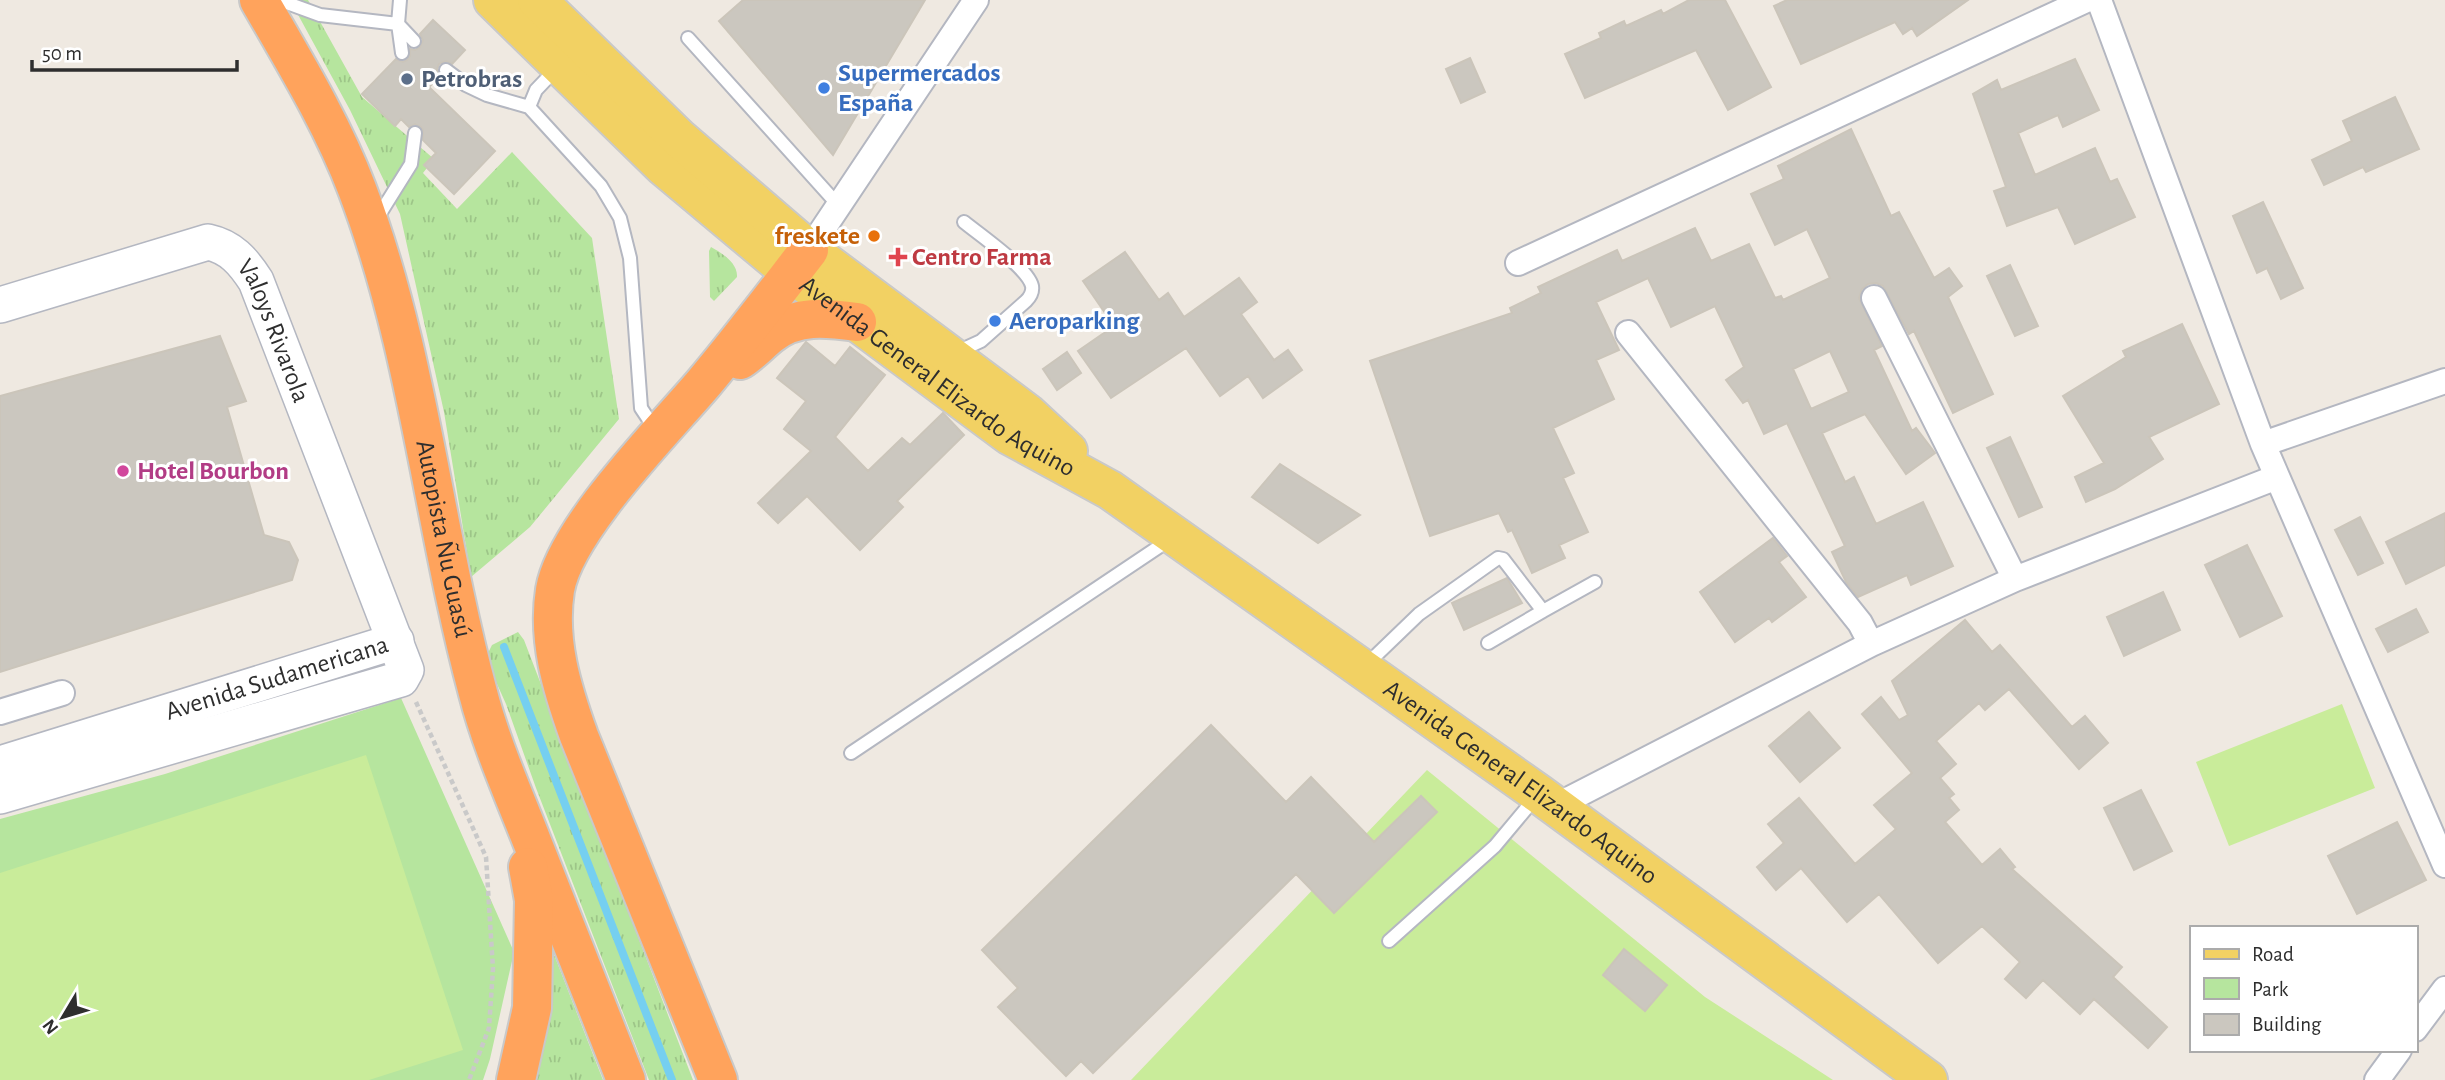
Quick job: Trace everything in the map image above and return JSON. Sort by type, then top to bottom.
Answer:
[{"type":"highway","name":"Autopista Ñu Guasú","points":[[259,0],[312,92],[356,187],[387,278],[412,379],[458,616],[479,697],[513,793],[626,1080]]},
{"type":"highway","points":[[718,1080],[579,736],[558,669],[553,611],[560,570],[598,509],[800,262]]},
{"type":"highway","points":[[705,381],[751,353],[772,333],[795,322],[821,317],[857,322]]},
{"type":"highway","points":[[513,793],[534,900],[532,1008],[516,1080]]},
{"type":"main road","name":"Avenida General Elizardo Aquino","points":[[493,0],[664,167],[800,262],[950,355],[1027,413],[1110,490]]},
{"type":"main road","name":"Avenida General Elizardo Aquino","points":[[537,0],[680,139],[857,322],[1009,435],[1110,490],[1175,536],[1547,800],[1928,1080]]},
{"type":"street","points":[[800,262],[976,0]]},
{"type":"street","points":[[1518,264],[2086,0]]},
{"type":"street","points":[[2099,0],[2263,444],[2445,864]]},
{"type":"street","name":"Valoys Rivarola","points":[[0,305],[208,243],[231,251],[256,281],[396,641]]},
{"type":"street","points":[[1874,298],[2015,579]]},
{"type":"street","points":[[1628,333],[1860,623],[1871,644]]},
{"type":"street","points":[[2263,444],[2445,381]]},
{"type":"street","points":[[1547,800],[1871,644],[2015,579],[2277,477]]},
{"type":"street","name":"Avenida Sudamericana","points":[[0,764],[396,641],[406,670],[401,679],[0,796]]},
{"type":"street","points":[[0,712],[62,693]]},
{"type":"street","points":[[2417,1026],[2445,990]]},
{"type":"street","points":[[2377,1080],[2398,1052]]},
{"type":"lane","points":[[279,0],[320,15],[398,24],[414,41]]},
{"type":"lane","points":[[400,0],[398,24],[401,53]]},
{"type":"lane","points":[[688,38],[839,206]]},
{"type":"lane","points":[[529,107],[537,90],[559,65]]},
{"type":"lane","points":[[446,70],[466,85],[487,95],[529,107],[601,186],[620,218],[631,258],[640,408],[659,435]]},
{"type":"lane","points":[[370,228],[411,164],[415,133]]},
{"type":"lane","points":[[950,355],[981,341],[1027,301],[1032,287],[1027,275],[964,222]]},
{"type":"lane","points":[[851,753],[1175,536]]},
{"type":"lane","points":[[1362,669],[1419,614],[1498,558],[1503,559],[1543,611]]},
{"type":"lane","points":[[1488,643],[1595,582]]},
{"type":"lane","points":[[1389,941],[1547,800]]},
{"type":"path","points":[[405,675],[486,857],[493,969],[489,1028],[469,1080]]},
{"type":"green space","points":[[290,0],[308,0],[362,97],[434,159],[423,173],[457,209],[512,152],[592,238],[619,419],[530,527],[471,577],[444,412],[400,214],[350,110]]},
{"type":"green space","points":[[711,247],[724,255],[737,272],[737,277],[714,301],[710,297]]},
{"type":"green space","points":[[518,632],[524,640],[693,1080],[649,1080],[506,704],[488,664],[488,653],[492,645]]},
{"type":"green space","points":[[401,698],[514,952],[483,1080],[0,1080],[0,819],[165,774]]},
{"type":"green space","points":[[2342,704],[2375,788],[2229,846],[2196,762]]},
{"type":"green space","points":[[366,755],[463,1050],[369,1080],[0,1080],[0,873]]},
{"type":"green space","points":[[1427,770],[1705,997],[1833,1080],[1131,1080]]},
{"type":"green space","points":[[551,950],[555,957],[603,1080],[530,1080]]},
{"type":"building","name":"Supermercados España","points":[[743,0],[925,0],[833,155],[719,21]]},
{"type":"building","points":[[1689,0],[1725,0],[1771,87],[1728,110],[1696,50],[1585,98],[1565,54],[1601,38],[1599,33],[1624,21],[1626,26],[1661,10],[1663,14]]},
{"type":"building","points":[[1787,0],[1968,0],[1917,36],[1912,28],[1903,34],[1895,22],[1801,64],[1774,6]]},
{"type":"building","name":"Petrobras","points":[[433,20],[465,50],[452,64],[446,61],[439,64],[437,70],[440,76],[429,87],[495,151],[454,194],[424,165],[436,153],[423,140],[421,127],[415,124],[409,127],[401,119],[395,126],[362,94],[396,59],[403,62],[407,60],[410,49],[420,47],[423,40],[420,34]]},
{"type":"building","points":[[1470,58],[1485,92],[1461,103],[1446,69]]},
{"type":"building","points":[[2075,59],[2099,110],[2063,127],[2058,115],[2018,133],[2035,175],[2095,148],[2110,182],[2117,179],[2135,217],[2075,244],[2058,207],[2007,226],[1994,191],[2006,187],[1973,94],[1997,80],[2001,90]]},
{"type":"building","points":[[2395,97],[2419,149],[2366,172],[2363,167],[2324,185],[2312,160],[2352,141],[2343,121]]},
{"type":"building","points":[[1851,129],[1891,216],[1899,212],[1934,278],[1949,268],[1962,286],[1948,297],[1993,394],[1953,413],[1914,331],[1909,334],[1883,286],[1868,284],[1862,289],[1859,298],[1882,346],[1874,350],[1912,431],[1916,428],[1935,453],[1906,474],[1865,414],[1822,433],[1845,482],[1854,477],[1876,524],[1923,502],[1953,566],[1911,585],[1907,575],[1858,597],[1846,582],[1832,552],[1845,546],[1787,423],[1764,434],[1748,400],[1743,403],[1726,380],[1744,367],[1715,306],[1671,327],[1648,278],[1596,302],[1619,350],[1596,360],[1614,399],[1553,428],[1574,473],[1563,478],[1588,532],[1559,545],[1565,558],[1532,573],[1512,530],[1508,532],[1499,513],[1430,536],[1370,361],[1512,313],[1510,308],[1541,293],[1538,287],[1617,250],[1622,261],[1695,228],[1711,261],[1749,244],[1775,298],[1781,296],[1783,300],[1830,278],[1807,229],[1775,245],[1751,194],[1784,179],[1778,166]],"holes":[[[1830,351],[1849,392],[1811,409],[1793,369]]]},
{"type":"building","points":[[2263,202],[2303,288],[2281,299],[2267,268],[2257,273],[2233,216]]},
{"type":"building","points":[[1125,252],[1159,300],[1168,293],[1184,317],[1239,278],[1257,302],[1241,314],[1274,360],[1288,350],[1302,370],[1263,398],[1248,376],[1220,396],[1186,348],[1111,398],[1078,351],[1114,326],[1083,281]]},
{"type":"building","points":[[2010,265],[2038,326],[2015,336],[1987,276]]},
{"type":"building","points":[[2182,324],[2219,404],[2149,437],[2163,459],[2115,489],[2086,502],[2075,477],[2104,463],[2063,396],[2126,357],[2123,351]]},
{"type":"building","name":"Hotel Bourbon","points":[[220,336],[246,401],[227,407],[264,535],[289,542],[298,560],[292,580],[0,672],[0,396]]},
{"type":"building","points":[[806,342],[835,366],[850,347],[885,375],[835,437],[868,471],[902,438],[910,445],[943,413],[964,435],[897,501],[903,507],[860,550],[807,496],[778,523],[758,503],[811,451],[784,429],[806,401],[777,378]]},
{"type":"building","points":[[1067,352],[1081,373],[1057,390],[1043,369]]},
{"type":"building","points":[[2010,437],[2042,507],[2019,517],[1987,448]]},
{"type":"building","points":[[1280,464],[1360,515],[1318,543],[1252,497]]},
{"type":"building","points":[[2445,513],[2445,565],[2406,584],[2386,542]]},
{"type":"building","points":[[2360,517],[2383,563],[2358,575],[2335,530]]},
{"type":"building","points":[[1773,538],[1787,556],[1779,562],[1806,597],[1772,622],[1769,618],[1735,642],[1700,592]]},
{"type":"building","points":[[2247,545],[2282,616],[2240,637],[2205,565]]},
{"type":"building","points":[[1507,578],[1522,603],[1464,630],[1452,603]]},
{"type":"building","points":[[2163,592],[2180,630],[2124,656],[2107,617]]},
{"type":"building","points":[[2416,609],[2428,632],[2388,652],[2376,629]]},
{"type":"building","points":[[1965,620],[1992,652],[2000,645],[2072,727],[2085,716],[2108,743],[2079,769],[2009,689],[1985,710],[1979,703],[1936,741],[1956,764],[1940,778],[1954,794],[1949,798],[1959,810],[1945,822],[1982,865],[2000,849],[2015,867],[2012,869],[2122,967],[2113,977],[2167,1027],[2148,1048],[2094,999],[2080,1014],[2043,980],[2026,998],[2005,979],[2020,962],[1982,926],[1938,963],[1879,894],[1847,922],[1801,868],[1776,890],[1757,867],[1784,843],[1768,824],[1799,798],[1855,864],[1896,829],[1874,805],[1912,773],[1862,714],[1881,697],[1899,720],[1908,715],[1892,681]]},
{"type":"building","points":[[1809,712],[1840,748],[1800,782],[1769,746]]},
{"type":"building","points":[[1211,725],[1286,802],[1311,777],[1374,842],[1421,796],[1437,812],[1334,913],[1296,874],[1093,1073],[1081,1061],[1066,1076],[998,1007],[1018,988],[982,950]]},
{"type":"building","points":[[2141,790],[2172,851],[2134,870],[2104,808]]},
{"type":"building","points":[[2397,822],[2426,880],[2357,914],[2328,856]]},
{"type":"building","points":[[1624,949],[1667,985],[1645,1011],[1603,975]]},
{"type":"waterway","points":[[504,647],[672,1080]]},
{"type":"place","name":"Petrobras","points":[[407,79]]},
{"type":"place","name":"Supermercados España","points":[[824,88]]},
{"type":"place","name":"freskete","points":[[874,236]]},
{"type":"place","name":"Centro Farma","points":[[898,257]]},
{"type":"place","name":"Aeroparking","points":[[995,321]]},
{"type":"place","name":"Hotel Bourbon","points":[[123,471]]}]
